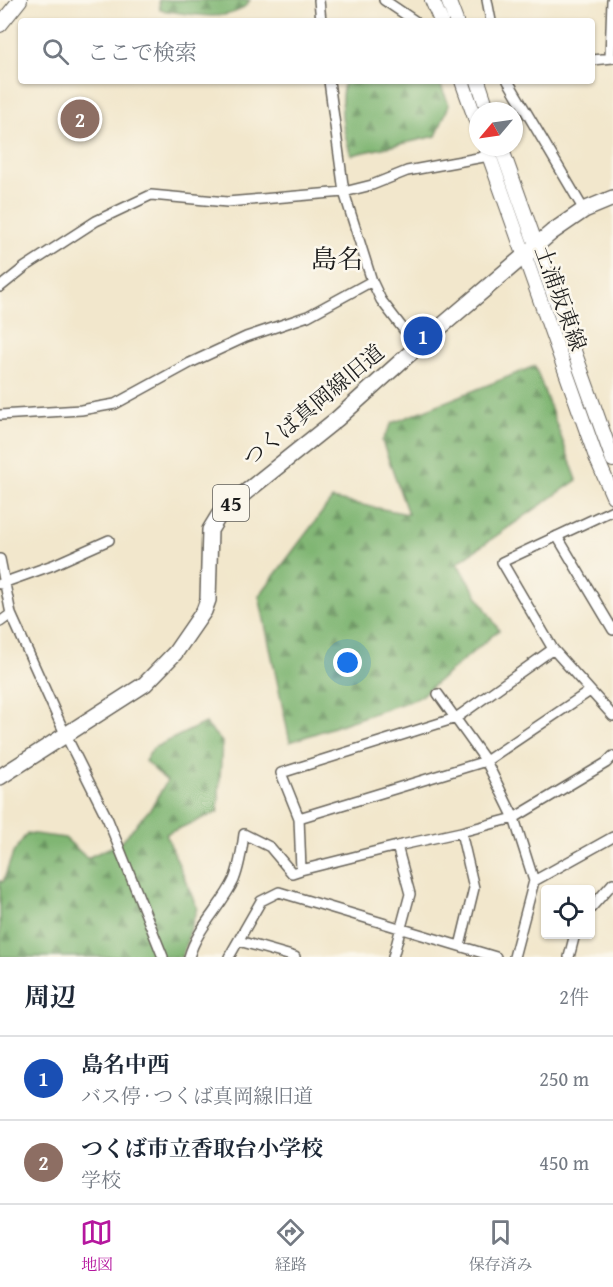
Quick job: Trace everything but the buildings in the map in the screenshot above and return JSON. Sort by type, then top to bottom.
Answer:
[{"type":"main road","points":[[0,25],[20,0]]},
{"type":"main road","points":[[432,0],[440,18]]},
{"type":"main road","points":[[448,0],[455,18]]},
{"type":"main road","points":[[463,84],[469,102]]},
{"type":"main road","points":[[479,84],[485,102]]},
{"type":"main road","name":"土浦坂東線","points":[[489,156],[596,457],[613,496]]},
{"type":"main road","name":"土浦坂東線","points":[[504,156],[613,460]]},
{"type":"main road","name":"つくば真岡線旧道","points":[[0,777],[145,684],[160,670],[192,628],[208,600],[210,530],[221,512],[337,419],[417,347],[536,246],[584,210],[613,198]]},
{"type":"street","points":[[319,0],[321,18]]},
{"type":"street","points":[[384,0],[411,18]]},
{"type":"street","points":[[487,0],[490,18]]},
{"type":"street","points":[[595,60],[612,58],[612,0]]},
{"type":"street","points":[[329,84],[344,192],[372,282],[381,300],[417,347]]},
{"type":"street","points":[[510,84],[584,210]]},
{"type":"street","points":[[0,287],[25,267],[96,221],[151,195],[227,202],[344,192],[372,185],[407,171],[469,156]]},
{"type":"street","points":[[0,415],[81,410],[115,404],[190,363],[246,337],[308,316],[372,282]]},
{"type":"street","points":[[613,510],[502,562],[553,649],[613,716]]},
{"type":"street","points":[[557,536],[613,630]]},
{"type":"street","points":[[3,584],[109,540]]},
{"type":"street","points":[[0,559],[3,584],[11,614],[66,736],[108,820],[163,957]]},
{"type":"street","points":[[0,622],[11,614]]},
{"type":"street","points":[[301,870],[299,818],[281,773],[456,718],[553,649]]},
{"type":"street","points":[[299,818],[486,761],[590,691]]},
{"type":"street","points":[[438,694],[486,761],[514,818],[534,881],[514,957]]},
{"type":"street","points":[[189,957],[213,911],[233,882],[240,863],[244,834],[270,847],[292,873],[514,818],[606,763],[613,756]]},
{"type":"street","points":[[460,946],[474,888],[461,832]]},
{"type":"street","points":[[534,881],[613,837]]},
{"type":"street","points":[[393,957],[410,894],[397,846]]},
{"type":"street","points":[[595,904],[613,882]]},
{"type":"street","points":[[229,957],[261,901],[279,892],[496,957]]},
{"type":"street","points":[[569,957],[574,939]]},
{"type":"street","points":[[239,940],[295,957]]},
{"type":"green space","points":[[159,0],[250,0],[243,8],[233,13],[208,16],[160,10]]},
{"type":"green space","points":[[344,84],[440,84],[449,105],[436,136],[351,155],[342,119]]},
{"type":"green space","points":[[535,366],[577,480],[457,563],[499,630],[418,698],[290,742],[259,596],[332,499],[408,514],[382,441],[392,423]]},
{"type":"green space","points":[[205,723],[222,742],[218,812],[166,834],[197,908],[182,957],[0,957],[0,881],[3,882],[13,853],[27,833],[65,838],[87,858],[120,843],[151,808],[167,781],[145,761],[153,748]]},
{"type":"place","name":"つくば市立香取台小学校","points":[[80,119]]},
{"type":"place","name":"島名中西","points":[[423,336]]},
{"type":"district","name":"島名","points":[[337,258]]}]
